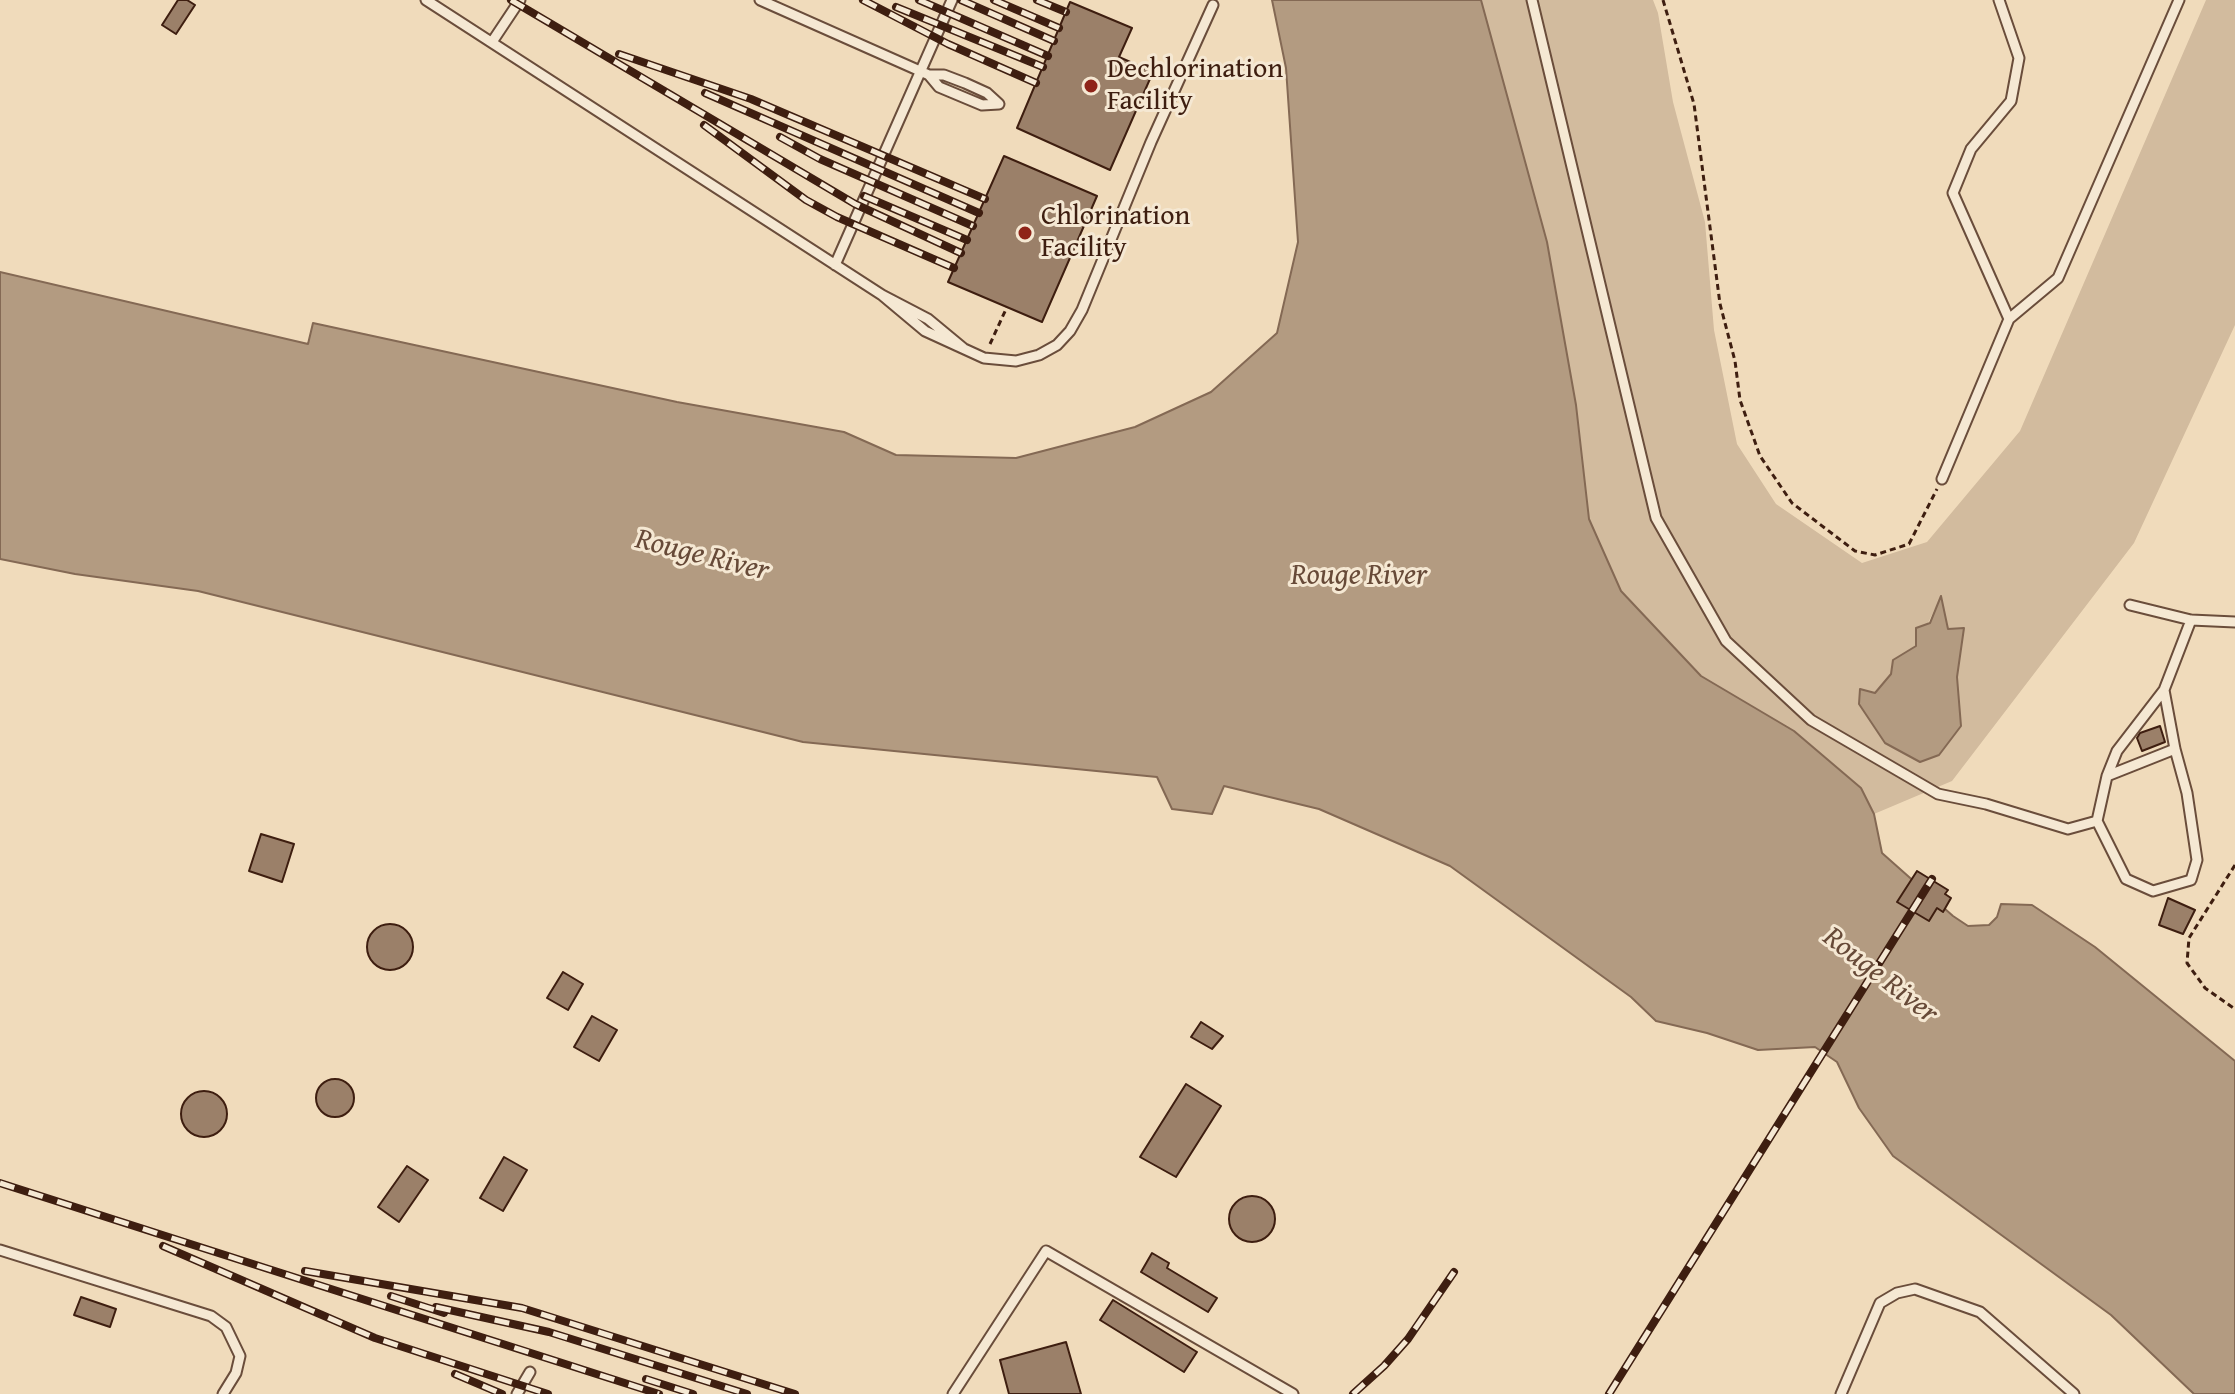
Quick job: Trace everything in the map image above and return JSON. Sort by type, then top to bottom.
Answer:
[{"type":"lane","points":[[426,0],[882,295],[928,319],[963,348],[984,358],[1016,361],[1039,355],[1057,345],[1077,321],[1151,142],[1213,5]]},
{"type":"lane","points":[[492,42],[520,0]]},
{"type":"lane","points":[[760,0],[925,73],[944,75],[965,83],[987,93],[999,104],[982,105],[939,87],[925,73]]},
{"type":"lane","points":[[835,265],[925,73],[952,0]]},
{"type":"lane","points":[[1532,0],[1656,518],[1726,641],[1811,720],[1938,794],[1986,804],[2068,829],[2097,821]]},
{"type":"lane","points":[[1999,0],[2019,58],[2011,101],[1971,149],[1953,193],[2009,319]]},
{"type":"lane","points":[[1942,479],[2009,319],[2058,278],[2179,0]]},
{"type":"lane","points":[[2130,605],[2191,620],[2232,621]]},
{"type":"lane","points":[[2164,690],[2187,793],[2197,860],[2191,880],[2153,891],[2126,879],[2097,821],[2107,776],[2117,751],[2164,690],[2191,620]]},
{"type":"lane","points":[[2107,776],[2175,749]]},
{"type":"lane","points":[[0,1250],[211,1316],[226,1327],[240,1356],[236,1373],[223,1394]]},
{"type":"lane","points":[[953,1394],[1046,1251],[1293,1394]]},
{"type":"lane","points":[[1841,1394],[1880,1303],[1897,1293],[1915,1289],[1980,1312],[2074,1394]]},
{"type":"lane","points":[[517,1394],[530,1372]]},
{"type":"path","points":[[1663,0],[1694,104],[1720,304],[1735,361],[1740,400],[1760,456],[1792,503],[1855,551],[1875,555],[1909,544],[1942,479]]},
{"type":"path","points":[[984,358],[1007,307]]},
{"type":"path","points":[[2235,865],[2189,938],[2187,963],[2205,988],[2235,1009]]},
{"type":"shaded area","points":[[1481,0],[1653,0],[1658,13],[1673,102],[1705,222],[1714,330],[1737,444],[1776,504],[1862,563],[1927,542],[2020,431],[2206,0],[2235,0],[2235,325],[2134,543],[1952,781],[1874,814],[1861,788],[1794,732],[1701,676],[1621,591],[1589,519],[1576,405],[1505,90]],"holes":[[[1940,598],[1948,629],[1964,629],[1957,677],[1961,726],[1885,743],[1859,704],[1860,690],[1874,694],[1891,674],[1893,660],[1917,646]]]},
{"type":"water","name":"Rouge River","points":[[1272,0],[1481,0],[1547,242],[1576,405],[1589,519],[1621,591],[1701,676],[1794,731],[1861,788],[1874,814],[1882,853],[1953,916],[1968,926],[1989,925],[1997,917],[2001,904],[2032,905],[2095,947],[2235,1061],[2235,1394],[2194,1394],[2111,1315],[1893,1156],[1859,1108],[1837,1062],[1815,1047],[1758,1050],[1707,1033],[1656,1021],[1631,997],[1450,866],[1319,809],[1224,786],[1212,814],[1172,809],[1157,777],[803,742],[198,591],[75,574],[0,559],[0,272],[308,344],[313,323],[677,402],[844,432],[896,455],[1016,458],[1135,427],[1211,392],[1277,333],[1298,242],[1286,68]]},
{"type":"water","points":[[1941,596],[1948,629],[1964,628],[1957,677],[1961,726],[1939,755],[1920,762],[1885,743],[1859,704],[1860,689],[1875,693],[1891,674],[1893,660],[1916,646],[1916,628],[1930,623]]},
{"type":"building","points":[[178,0],[187,0],[195,5],[176,34],[162,25]]},
{"type":"building","name":"Dechlorination Facility","points":[[1070,2],[1132,28],[1119,57],[1153,72],[1110,170],[1017,128]]},
{"type":"building","name":"Chlorination Facility","points":[[1004,156],[1097,196],[1042,322],[948,282]]},
{"type":"building","points":[[2160,726],[2165,742],[2142,751],[2137,738],[2140,733]]},
{"type":"building","points":[[261,834],[294,844],[282,882],[249,871]]},
{"type":"building","points":[[1917,871],[1948,890],[1945,894],[1951,898],[1943,912],[1937,908],[1929,921],[1897,902]]},
{"type":"building","points":[[2168,898],[2195,910],[2183,934],[2159,925]]},
{"type":"building","points":[[390,924],[406,931],[413,947],[406,963],[390,970],[374,963],[367,947],[374,931]]},
{"type":"building","points":[[563,972],[583,984],[568,1010],[547,998]]},
{"type":"building","points":[[592,1016],[617,1030],[599,1061],[574,1047]]},
{"type":"building","points":[[1201,1022],[1223,1036],[1212,1049],[1191,1037]]},
{"type":"building","points":[[335,1079],[348,1085],[354,1098],[348,1111],[335,1117],[322,1111],[316,1098],[322,1085]]},
{"type":"building","points":[[1186,1084],[1221,1106],[1176,1177],[1140,1157]]},
{"type":"building","points":[[204,1091],[220,1098],[227,1114],[220,1130],[204,1137],[188,1130],[181,1114],[188,1098]]},
{"type":"building","points":[[504,1157],[527,1170],[503,1211],[480,1198]]},
{"type":"building","points":[[407,1166],[428,1180],[399,1222],[378,1207]]},
{"type":"building","points":[[1252,1196],[1268,1203],[1275,1219],[1268,1235],[1252,1242],[1236,1235],[1229,1219],[1236,1203]]},
{"type":"building","points":[[1152,1253],[1169,1263],[1167,1268],[1217,1298],[1208,1312],[1141,1272]]},
{"type":"building","points":[[81,1297],[116,1309],[110,1327],[74,1315]]},
{"type":"building","points":[[1113,1300],[1197,1352],[1184,1372],[1100,1320]]},
{"type":"building","points":[[1066,1342],[1081,1394],[1009,1394],[1000,1360]]},
{"type":"railway","points":[[511,0],[855,204],[961,253]]},
{"type":"railway","points":[[863,0],[948,44],[1036,83]]},
{"type":"railway","points":[[919,0],[1048,56]]},
{"type":"railway","points":[[961,0],[1054,41]]},
{"type":"railway","points":[[994,0],[1059,28]]},
{"type":"railway","points":[[1037,0],[1066,12]]},
{"type":"railway","points":[[896,7],[1043,67]]},
{"type":"railway","points":[[619,54],[751,99],[985,199]]},
{"type":"railway","points":[[705,93],[979,213]]},
{"type":"railway","points":[[704,125],[806,200],[837,217],[954,268]]},
{"type":"railway","points":[[780,137],[820,159],[973,226]]},
{"type":"railway","points":[[864,196],[967,240]]},
{"type":"railway","points":[[1609,1394],[1932,879]]},
{"type":"railway","points":[[0,1183],[659,1394]]},
{"type":"railway","points":[[163,1246],[375,1338],[548,1394]]},
{"type":"railway","points":[[305,1271],[522,1308],[795,1394]]},
{"type":"railway","points":[[1353,1394],[1408,1339],[1454,1272]]},
{"type":"railway","points":[[391,1296],[444,1313]]},
{"type":"railway","points":[[436,1307],[549,1332],[747,1394]]},
{"type":"railway","points":[[455,1374],[502,1394]]},
{"type":"railway","points":[[646,1379],[693,1394]]},
{"type":"place","name":"Dechlorination Facility","points":[[1091,86]]},
{"type":"place","name":"Chlorination Facility","points":[[1025,233]]}]
